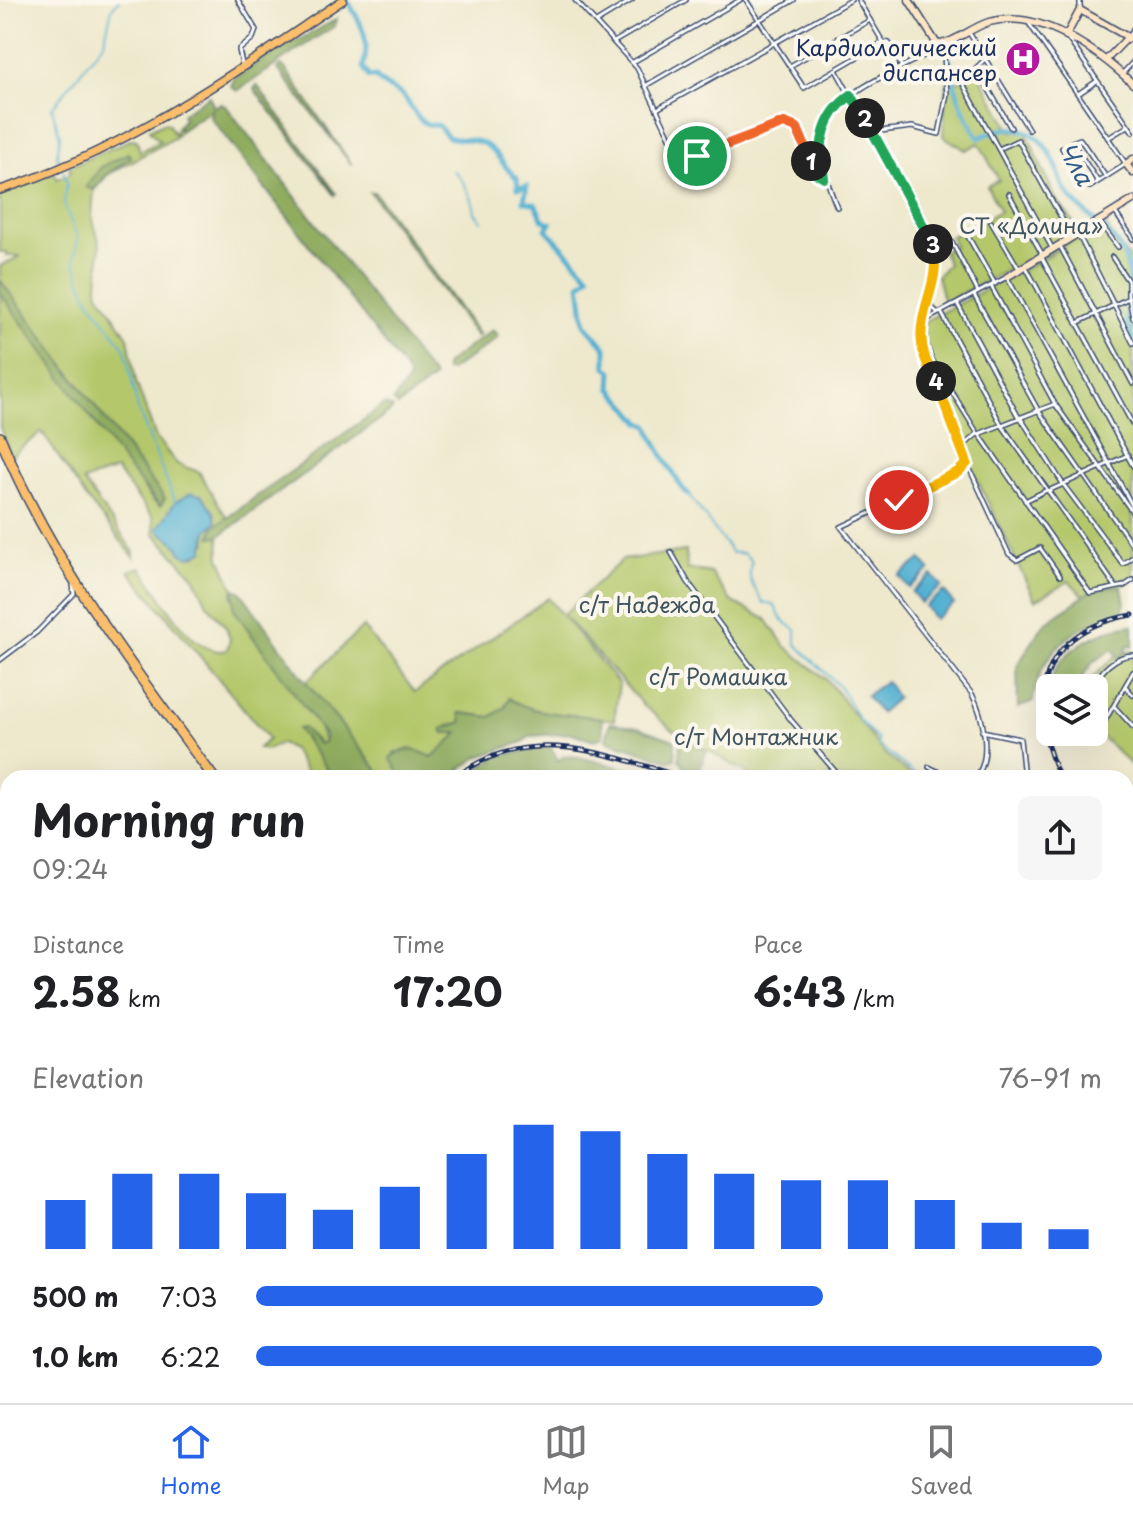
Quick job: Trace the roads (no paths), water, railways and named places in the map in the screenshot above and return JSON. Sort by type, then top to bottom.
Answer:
[{"type":"highway","points":[[0,437],[24,492],[66,570],[208,770]]},
{"type":"main road","points":[[0,190],[67,165],[161,120],[235,73],[242,63],[256,59],[341,2]]},
{"type":"main road","points":[[0,190],[54,170]]},
{"type":"main road","points":[[0,190],[32,180]]},
{"type":"street","points":[[238,0],[256,30],[253,38],[239,50],[242,63]]},
{"type":"street","points":[[576,0],[633,62],[682,162],[784,123],[797,128],[817,174],[823,176]]},
{"type":"street","points":[[596,22],[632,0]]},
{"type":"street","points":[[614,42],[686,0]]},
{"type":"street","points":[[633,62],[740,0]]},
{"type":"street","points":[[746,0],[789,67],[807,87],[883,42],[889,43],[902,67]]},
{"type":"street","points":[[645,86],[794,0]]},
{"type":"street","points":[[657,109],[851,0]]},
{"type":"street","points":[[858,0],[883,42]]},
{"type":"street","points":[[873,132],[912,127],[940,133],[947,94],[941,44],[909,0]]},
{"type":"street","points":[[1066,36],[1080,10],[1080,0]]},
{"type":"street","points":[[1080,10],[1131,38]]},
{"type":"street","points":[[789,67],[870,20]]},
{"type":"street","points":[[837,207],[823,176],[820,149],[823,133],[838,105],[968,31],[998,20],[1027,21],[1066,36],[1106,60],[1133,84]]},
{"type":"street","points":[[1027,21],[1108,138],[1130,162],[1133,173]]},
{"type":"street","points":[[1106,60],[1131,38],[1133,29]]},
{"type":"street","points":[[968,31],[1029,130]]},
{"type":"street","points":[[1066,36],[1133,132]]},
{"type":"street","points":[[986,58],[962,82],[1133,384]]},
{"type":"street","points":[[1122,74],[1133,62]]},
{"type":"street","points":[[977,69],[1011,128]]},
{"type":"street","points":[[836,70],[934,246],[935,270],[920,323],[920,337],[927,364],[943,392],[967,463],[1009,554],[1019,559],[1040,548],[1060,576]]},
{"type":"street","points":[[1078,94],[1097,81]]},
{"type":"street","points":[[1108,138],[1128,126]]},
{"type":"street","points":[[1106,177],[1080,139],[1064,145],[1063,150],[1088,186],[1098,182],[1106,177],[1130,162]]},
{"type":"street","points":[[999,149],[1018,140],[1076,237],[1133,343]]},
{"type":"street","points":[[1072,142],[1098,182]]},
{"type":"street","points":[[1009,194],[1133,425]]},
{"type":"street","points":[[920,323],[1023,269],[1133,200]]},
{"type":"street","points":[[1115,212],[1133,239]]},
{"type":"street","points":[[991,222],[1023,269],[1133,466]]},
{"type":"street","points":[[1101,222],[1118,247]]},
{"type":"street","points":[[966,233],[1055,404],[1133,513]]},
{"type":"street","points":[[952,242],[1038,410],[1081,476],[1133,546]]},
{"type":"street","points":[[1112,257],[1128,281],[1133,318]]},
{"type":"street","points":[[1007,277],[1133,507]]},
{"type":"street","points":[[1077,323],[1130,298]]},
{"type":"street","points":[[925,302],[939,312],[1001,424],[1116,587]]},
{"type":"street","points":[[957,303],[1019,417],[1063,484],[1123,564],[1133,557]]},
{"type":"street","points":[[920,323],[931,358],[979,434],[1090,593],[1133,580]]},
{"type":"street","points":[[963,446],[979,434],[1055,404]]},
{"type":"street","points":[[1025,501],[1128,455]]},
{"type":"street","points":[[967,463],[958,472],[841,527],[972,694],[981,715],[984,761],[979,770]]},
{"type":"street","points":[[671,552],[688,582],[791,720],[834,770]]},
{"type":"street","points":[[0,660],[37,632],[70,599],[75,589],[66,570]]},
{"type":"street","points":[[70,599],[79,597],[93,612]]},
{"type":"street","points":[[1104,674],[1123,655],[1133,655]]},
{"type":"street","points":[[1108,714],[1133,672]]},
{"type":"street","points":[[1125,685],[1133,695]]},
{"type":"street","points":[[1113,705],[1133,727]]},
{"type":"street","points":[[982,731],[1020,739],[1023,770]]},
{"type":"street","points":[[929,767],[935,770]]},
{"type":"water","points":[[191,493],[201,495],[214,512],[216,522],[207,531],[203,551],[189,557],[181,554],[177,545],[157,529],[175,502]]},
{"type":"water","points":[[921,559],[930,570],[909,588],[899,576]]},
{"type":"water","points":[[932,575],[942,586],[921,603],[912,592]]},
{"type":"water","points":[[944,591],[954,604],[934,619],[925,606]]},
{"type":"water","points":[[886,681],[897,698],[880,713],[866,696]]},
{"type":"waterway","points":[[60,165],[57,156],[60,137],[52,108],[104,42],[112,8],[119,0]]},
{"type":"waterway","points":[[347,0],[364,32],[366,49],[363,67],[369,77],[376,77],[400,94],[421,120],[438,125],[448,137],[475,141],[489,147],[517,178],[518,188],[527,186],[524,201],[535,204],[543,220],[551,223],[546,229],[589,276],[580,284],[585,324],[606,348],[606,367],[612,371],[611,388],[642,423],[649,426],[667,463],[689,495]]},
{"type":"waterway","name":"Чла","points":[[947,49],[958,95],[979,138],[1005,129],[1016,129],[1027,131],[1044,144],[1066,191],[1118,245],[1129,275],[1129,297]]},
{"type":"waterway","points":[[63,171],[67,183],[64,204],[78,239],[74,259],[80,279],[90,301],[125,349],[138,409],[175,502]]},
{"type":"waterway","points":[[453,171],[464,184],[475,213],[482,221]]},
{"type":"waterway","name":"Чла","points":[[1127,300],[1127,322],[1133,340]]},
{"type":"waterway","points":[[689,495],[732,553],[743,553],[752,561],[750,577],[754,587],[764,603],[774,605],[782,620],[796,630],[796,644],[840,687],[860,721],[878,740],[877,744],[910,770]]},
{"type":"railway","points":[[1057,770],[1043,722],[1043,696],[1048,673],[1060,652],[1077,636],[1102,623],[1133,615]]},
{"type":"railway","points":[[468,770],[510,751],[539,747],[597,753],[659,770]]},
{"type":"place","name":"Кардиологический диспансер","points":[[1023,59]]},
{"type":"park label","name":"СТ «Долина»","points":[[1031,224]]},
{"type":"park label","name":"с/т Надежда","points":[[647,603]]},
{"type":"park label","name":"с/т Ромашка","points":[[718,675]]},
{"type":"park label","name":"с/т Монтажник","points":[[756,735]]}]
